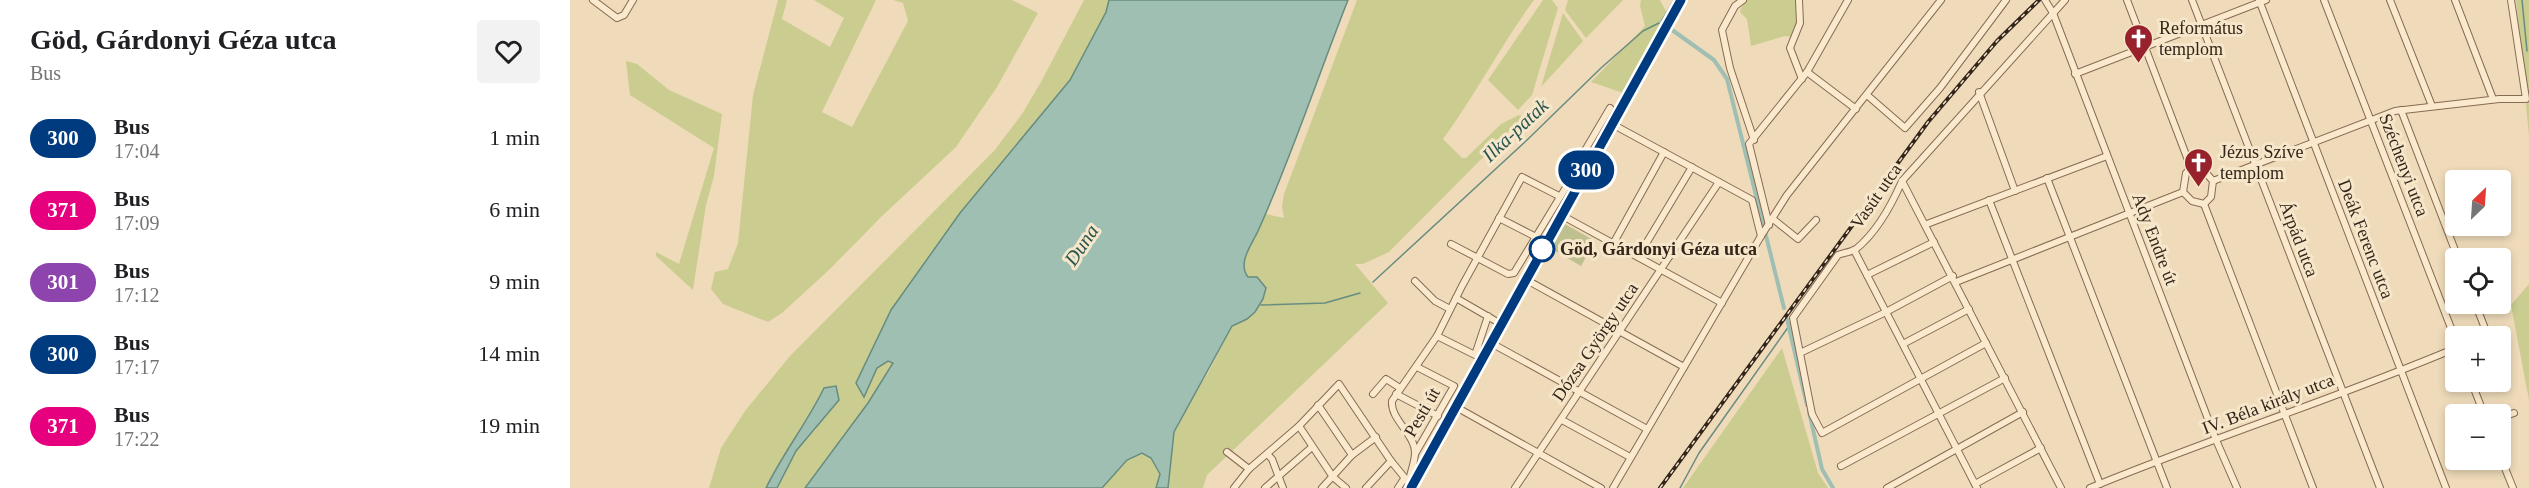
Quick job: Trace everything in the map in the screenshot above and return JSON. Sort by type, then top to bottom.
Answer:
[{"type":"main road","name":"Pesti út","points":[[1409,483],[1456,407],[1561,215],[1578,176],[1612,124],[1681,0]]},
{"type":"street","points":[[593,0],[617,18],[624,15],[633,0]]},
{"type":"street","points":[[1743,0],[1735,6],[1722,30],[1730,68],[1754,140]]},
{"type":"street","points":[[1799,0],[1800,23],[1790,48],[1802,80]]},
{"type":"street","points":[[1816,219],[1798,239],[1771,222],[1749,144],[1802,80],[1848,0]]},
{"type":"street","points":[[1613,488],[1761,236],[1800,178],[1941,0]]},
{"type":"street","points":[[1867,95],[1905,128],[1940,88],[2007,0]]},
{"type":"street","name":"Ady Endre út","points":[[2045,0],[2053,14],[2216,440],[2237,488]]},
{"type":"street","name":"Vasút utca","points":[[1921,379],[1822,433],[1812,414],[1793,318],[1838,255],[1854,250],[1871,232],[1892,203],[1902,181],[1979,92],[2065,0]]},
{"type":"street","points":[[2127,0],[2191,168]]},
{"type":"street","name":"Árpád utca","points":[[2192,0],[2380,488]]},
{"type":"street","name":"Széchenyi utca","points":[[2324,0],[2450,326]]},
{"type":"street","points":[[2390,0],[2432,106]]},
{"type":"street","points":[[2455,0],[2493,99]]},
{"type":"street","points":[[2213,181],[2401,110],[2493,99],[2526,99],[2511,0]]},
{"type":"street","points":[[2075,74],[2262,1]]},
{"type":"street","name":"Deák Ferenc utca","points":[[2262,1],[2313,143],[2446,488]]},
{"type":"street","points":[[1807,72],[1856,109]]},
{"type":"street","points":[[1979,92],[2015,191]]},
{"type":"street","points":[[1578,176],[1574,169],[1610,108]]},
{"type":"street","points":[[2401,110],[2454,248]]},
{"type":"street","points":[[1612,124],[1752,200],[1761,236]]},
{"type":"street","points":[[1613,244],[1664,152]]},
{"type":"street","points":[[1927,224],[2107,156]]},
{"type":"street","points":[[1638,257],[1692,167]]},
{"type":"street","points":[[2191,168],[2206,172],[2213,181],[2211,197],[2204,204]]},
{"type":"street","points":[[2183,192],[2186,173],[2191,168]]},
{"type":"street","name":"Pesti út","points":[[1477,258],[1511,274],[1525,257],[1559,196],[1578,176]]},
{"type":"street","points":[[1415,454],[1410,436],[1392,408],[1392,401],[1437,336],[1522,177],[1559,196]]},
{"type":"street","points":[[2047,178],[2167,488]]},
{"type":"street","points":[[1902,181],[1927,224],[2060,486],[2050,488]]},
{"type":"street","name":"Dózsa György utca","points":[[1515,488],[1719,182]]},
{"type":"street","points":[[1800,353],[1954,279],[2071,237],[2183,192]]},
{"type":"street","points":[[2183,192],[2192,201],[2204,204]]},
{"type":"street","points":[[1989,201],[2100,484]]},
{"type":"street","points":[[2204,204],[2313,488]]},
{"type":"street","points":[[1561,215],[1722,303]]},
{"type":"street","points":[[1499,218],[1536,237]]},
{"type":"street","points":[[1867,275],[1935,242]]},
{"type":"street","points":[[1451,244],[1477,258]]},
{"type":"street","points":[[1854,250],[1976,486],[2041,448]]},
{"type":"street","points":[[1525,279],[1684,366]]},
{"type":"street","points":[[1415,281],[1435,301],[1450,309]]},
{"type":"street","points":[[1456,298],[1501,324]]},
{"type":"street","points":[[1903,344],[1969,309]]},
{"type":"street","points":[[1437,336],[1475,355],[1488,316]]},
{"type":"street","points":[[1491,343],[1647,429]]},
{"type":"street","points":[[1921,379],[1986,343]]},
{"type":"street","name":"IV. Béla király utca","points":[[2090,488],[2445,353]]},
{"type":"street","name":"Pesti út","points":[[1398,488],[1409,483],[1415,454],[1454,386],[1417,367]]},
{"type":"street","points":[[1841,466],[2005,378]]},
{"type":"street","points":[[1373,394],[1386,379],[1398,391],[1438,416]]},
{"type":"street","points":[[1234,488],[1249,469],[1299,426],[1339,384],[1391,461],[1409,483]]},
{"type":"street","points":[[1318,405],[1352,455]]},
{"type":"street","points":[[1456,407],[1601,488]]},
{"type":"street","points":[[1887,488],[2023,412]]},
{"type":"street","points":[[1562,420],[1630,457]]},
{"type":"street","points":[[1299,426],[1333,477],[1346,488]]},
{"type":"street","points":[[1322,488],[1352,455],[1376,437]]},
{"type":"street","points":[[1265,488],[1312,447]]},
{"type":"street","points":[[1227,452],[1249,469]]},
{"type":"street","points":[[1267,453],[1283,488]]},
{"type":"street","points":[[1366,488],[1391,461]]},
{"type":"street","points":[[2506,470],[2513,488]]},
{"type":"green space","points":[[778,0],[787,0],[782,19],[830,47],[844,18],[814,0],[876,0],[822,112],[852,127],[908,21],[903,3],[893,0],[1012,0],[1038,13],[997,87],[956,147],[881,217],[830,269],[782,313],[768,322],[723,304],[711,289],[715,272],[728,269],[738,243],[753,95]]},
{"type":"green space","points":[[1084,0],[1109,0],[1106,12],[1070,80],[960,213],[939,244],[878,367],[888,361],[893,363],[868,403],[805,488],[777,488],[796,451],[816,429],[824,388],[766,488],[709,488],[721,448],[745,411],[790,356],[994,151],[1022,114]]},
{"type":"green space","points":[[1357,0],[1534,0],[1443,139],[1462,158],[1466,158],[1501,124],[1519,115],[1523,117],[1389,252],[1363,264],[1355,264],[1388,303],[1207,475],[1203,488],[1168,488],[1174,432],[1187,405],[1208,373],[1232,326],[1247,319],[1260,305],[1257,277],[1248,277],[1245,270],[1246,254],[1266,214],[1284,218],[1282,207],[1284,194]]},
{"type":"green space","points":[[1543,0],[1552,0],[1558,8],[1532,95],[1518,110],[1488,80]]},
{"type":"green space","points":[[1568,0],[1623,0],[1586,38],[1565,10]]},
{"type":"green space","points":[[1641,0],[1660,0],[1669,17],[1626,94],[1591,82],[1645,26],[1640,6]]},
{"type":"green space","points":[[1744,0],[1799,0],[1800,23],[1794,37],[1785,36],[1751,46],[1747,19],[1740,12]]},
{"type":"green space","points":[[2516,0],[2529,0],[2529,136]]},
{"type":"green space","points":[[1563,13],[1583,41],[1541,87]]},
{"type":"green space","points":[[626,61],[637,64],[669,90],[722,114],[714,176],[706,205],[693,290],[656,256],[656,252],[679,264],[714,148],[630,95]]},
{"type":"green space","points":[[1563,223],[1595,241],[1581,266],[1550,248]]},
{"type":"green space","points":[[2529,284],[2529,400],[2511,305]]},
{"type":"green space","points":[[1782,348],[1818,473],[1828,488],[1683,488]]},
{"type":"green space","points":[[1142,453],[1151,457],[1160,474],[1156,488],[1102,488],[1127,460]]},
{"type":"water","name":"Duna","points":[[1109,0],[1348,0],[1282,174],[1245,260],[1245,272],[1248,277],[1257,277],[1266,288],[1263,299],[1255,312],[1247,319],[1232,326],[1174,432],[1168,488],[1156,488],[1160,474],[1151,458],[1142,453],[1127,460],[1102,488],[805,488],[868,403],[893,363],[888,361],[877,368],[864,397],[856,383],[891,310],[960,213],[1070,80],[1106,12]]},
{"type":"water","points":[[836,386],[839,400],[796,451],[777,488],[766,488],[824,388]]},
{"type":"waterway","name":"Ilka-patak","points":[[1373,282],[1527,140],[1601,68],[1643,31],[1661,22],[1674,0]]},
{"type":"waterway","name":"Ilka-patak","points":[[2522,0],[2527,51]]},
{"type":"waterway","points":[[1661,22],[1714,60],[1727,79],[1784,308]]},
{"type":"waterway","name":"Ilka-patak","points":[[1261,305],[1325,303],[1360,293]]},
{"type":"waterway","points":[[1787,319],[1807,405]]},
{"type":"waterway","points":[[1680,488],[1699,453],[1789,326]]},
{"type":"waterway","points":[[1809,412],[1822,469],[1833,488]]},
{"type":"railway","points":[[1660,488],[1928,122],[1997,41],[2039,0]]},
{"type":"bus line","name":"300","points":[[1411,488],[1681,0]]},
{"type":"place","name":"Református templom","points":[[2138,64]]},
{"type":"place","name":"Jézus Szíve templom","points":[[2199,188]]},
{"type":"place","name":"Göd, Gárdonyi Géza utca","points":[[1542,249]]}]
